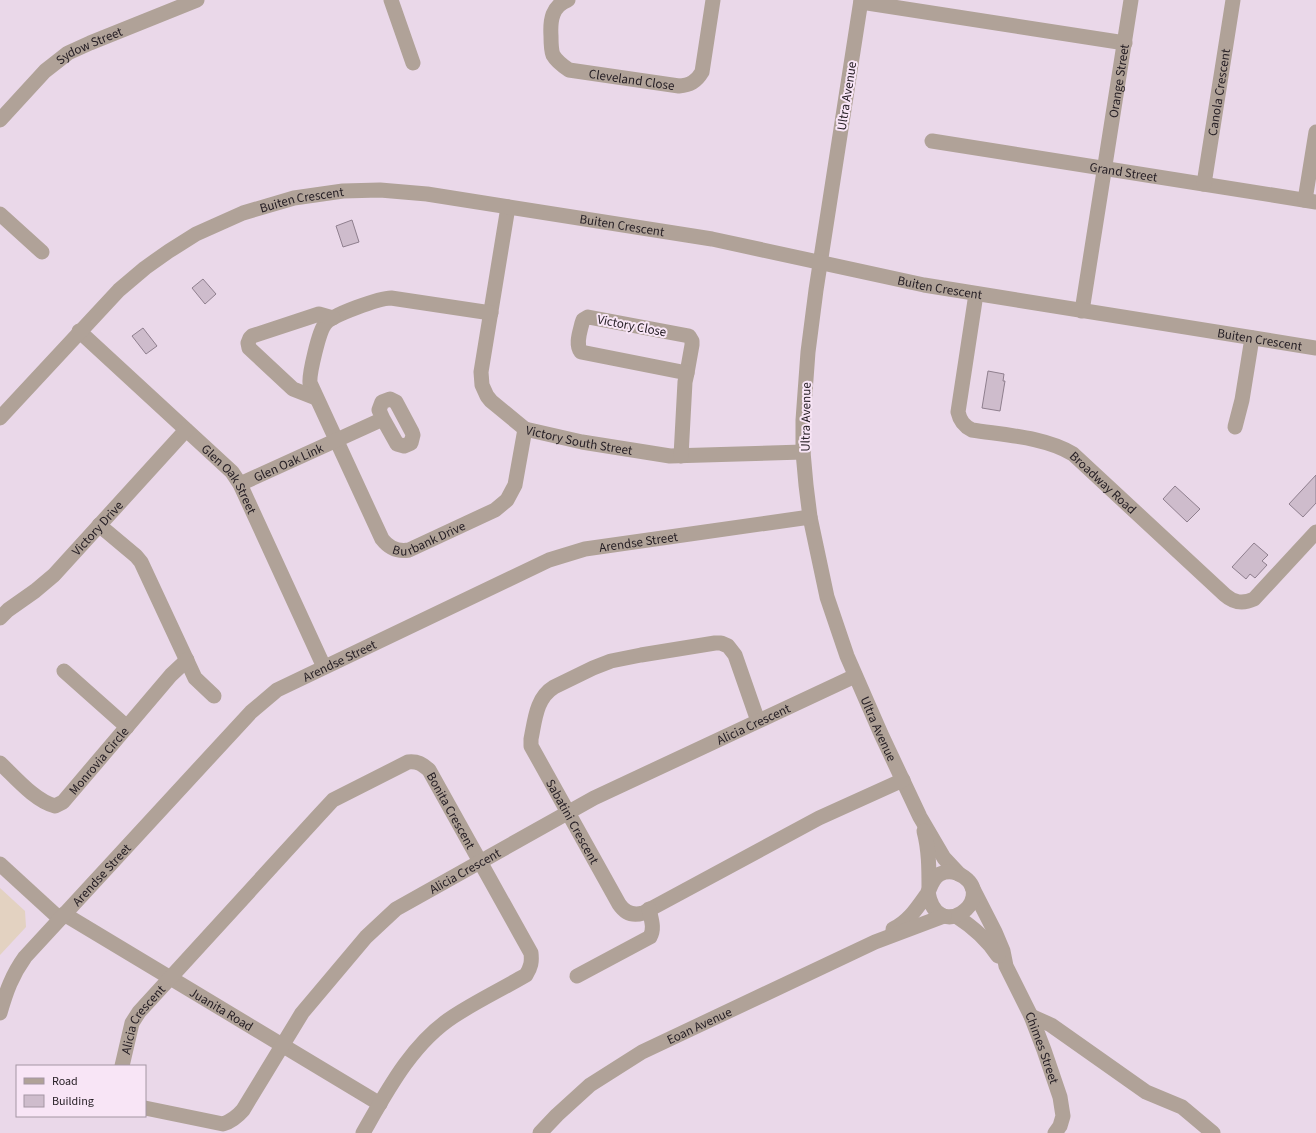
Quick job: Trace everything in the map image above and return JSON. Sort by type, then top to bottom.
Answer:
[{"type":"street","name":"Sydow Street","points":[[0,120],[45,71],[68,53],[84,45],[197,0]]},
{"type":"street","points":[[391,0],[413,63]]},
{"type":"street","name":"Cleveland Close","points":[[568,0],[556,8],[552,14],[550,25],[553,55],[558,62],[569,70],[679,86],[690,84],[695,81],[702,72],[713,0]]},
{"type":"street","points":[[1125,42],[1131,0]]},
{"type":"street","name":"Canola Crescent","points":[[1204,184],[1233,0]]},
{"type":"street","name":"Orange Street","points":[[861,1],[1125,42],[1082,310]]},
{"type":"street","name":"Ultra Avenue","points":[[861,1],[820,263],[808,352],[803,420],[803,452],[806,485],[810,517],[827,597],[855,676],[920,817],[944,858],[959,874]]},
{"type":"street","points":[[1311,201],[1316,132]]},
{"type":"street","name":"Grand Street","points":[[932,141],[1311,201]]},
{"type":"street","name":"Buiten Crescent","points":[[0,418],[119,290],[145,268],[169,251],[196,234],[243,213],[287,200],[343,191],[380,190],[427,194],[712,239],[924,285],[1316,348]]},
{"type":"street","name":"Victory South Street","points":[[508,207],[481,372],[482,385],[491,401],[525,429],[582,442],[670,456],[803,452]]},
{"type":"street","points":[[0,214],[42,252]]},
{"type":"street","name":"Broadway Road","points":[[976,294],[958,412],[962,422],[968,428],[972,430],[1044,442],[1063,448],[1073,454],[1225,595],[1234,601],[1244,602],[1254,599],[1316,532]]},
{"type":"street","name":"Burbank Drive","points":[[491,313],[386,298],[333,318],[324,324],[321,330],[310,376],[310,383],[382,539],[389,547],[394,549],[404,551],[409,550],[495,510],[507,500],[515,485],[525,429]]},
{"type":"street","name":"Burbank Drive","points":[[316,398],[293,389],[249,348],[248,343],[252,336],[319,314],[333,318]]},
{"type":"street","name":"Victory Close","points":[[681,456],[684,382],[687,373],[692,345],[692,341],[689,336],[591,317],[583,320],[578,343],[579,349],[582,352],[687,373]]},
{"type":"street","name":"Glen Oak Street","points":[[80,331],[232,472],[240,484],[324,667]]},
{"type":"street","points":[[1235,427],[1242,400],[1252,338]]},
{"type":"street","points":[[336,441],[383,420]]},
{"type":"street","name":"Victory Drive","points":[[0,618],[8,610],[35,591],[54,575],[186,430]]},
{"type":"street","name":"Glen Oak Link","points":[[240,484],[336,441]]},
{"type":"street","name":"Arendse Street","points":[[0,1013],[6,991],[15,971],[25,957],[251,712],[277,690],[564,554],[585,549],[810,517]]},
{"type":"street","points":[[99,525],[141,562],[195,678],[214,696]]},
{"type":"street","name":"Sabatini Crescent","points":[[758,721],[735,655],[728,646],[722,643],[626,657],[593,668],[554,687],[545,694],[539,704],[531,739],[531,746],[621,908],[629,913],[639,914],[819,818],[902,780]]},
{"type":"street","name":"Monrovia Circle","points":[[0,763],[46,804],[55,806],[63,802],[171,675],[187,660]]},
{"type":"street","points":[[64,671],[126,727]]},
{"type":"street","name":"Alicia Crescent","points":[[146,1108],[223,1124],[237,1117],[243,1110],[302,1013],[366,937],[396,909],[567,812],[855,676]]},
{"type":"street","name":"Bonita Crescent","points":[[170,978],[333,800],[408,762],[415,761],[422,763],[429,770],[531,953],[532,962],[526,975],[453,1016],[422,1044],[403,1068],[362,1133]]},
{"type":"street","name":"Ultra Avenue","points":[[920,817],[927,842],[928,890]]},
{"type":"street","name":"Juanita Road","points":[[0,864],[62,917],[170,978],[380,1104]]},
{"type":"street","points":[[950,872],[959,874],[967,879],[972,887],[973,896],[970,905],[964,912],[950,916],[935,911],[930,903],[928,890],[933,880],[940,874],[950,872]]},
{"type":"street","name":"Chimes Street","points":[[972,887],[995,932],[1003,951],[1006,966]]},
{"type":"street","name":"Eoan Avenue","points":[[875,942],[902,924],[911,916],[928,890]]},
{"type":"street","points":[[577,976],[650,937],[653,927],[649,909]]},
{"type":"street","name":"Eoan Avenue","points":[[540,1133],[557,1115],[590,1085],[642,1052],[673,1036],[875,942],[950,916]]},
{"type":"street","name":"Chimes Street","points":[[950,916],[967,923],[985,938],[1006,966],[1030,1016],[1044,1050],[1060,1098],[1062,1116],[1060,1126],[1055,1133]]},
{"type":"street","name":"Alicia Crescent","points":[[122,1065],[132,1023],[139,1012],[170,978]]},
{"type":"street","points":[[1030,1016],[1051,1025],[1146,1092],[1182,1107],[1213,1133]]},
{"type":"shaded area","points":[[0,888],[25,911],[26,927],[0,955]]},
{"type":"building","points":[[352,220],[359,242],[343,247],[336,226]]},
{"type":"building","points":[[203,279],[216,294],[205,304],[192,288]]},
{"type":"building","points":[[143,328],[157,346],[146,354],[132,336]]},
{"type":"building","points":[[988,371],[1004,374],[1003,381],[1005,381],[1000,411],[982,408]]},
{"type":"building","points":[[1316,475],[1316,503],[1303,517],[1289,504]]},
{"type":"building","points":[[1175,486],[1200,509],[1187,522],[1163,499]]},
{"type":"building","points":[[1254,543],[1268,555],[1262,561],[1267,565],[1255,578],[1250,574],[1246,579],[1232,567]]}]
